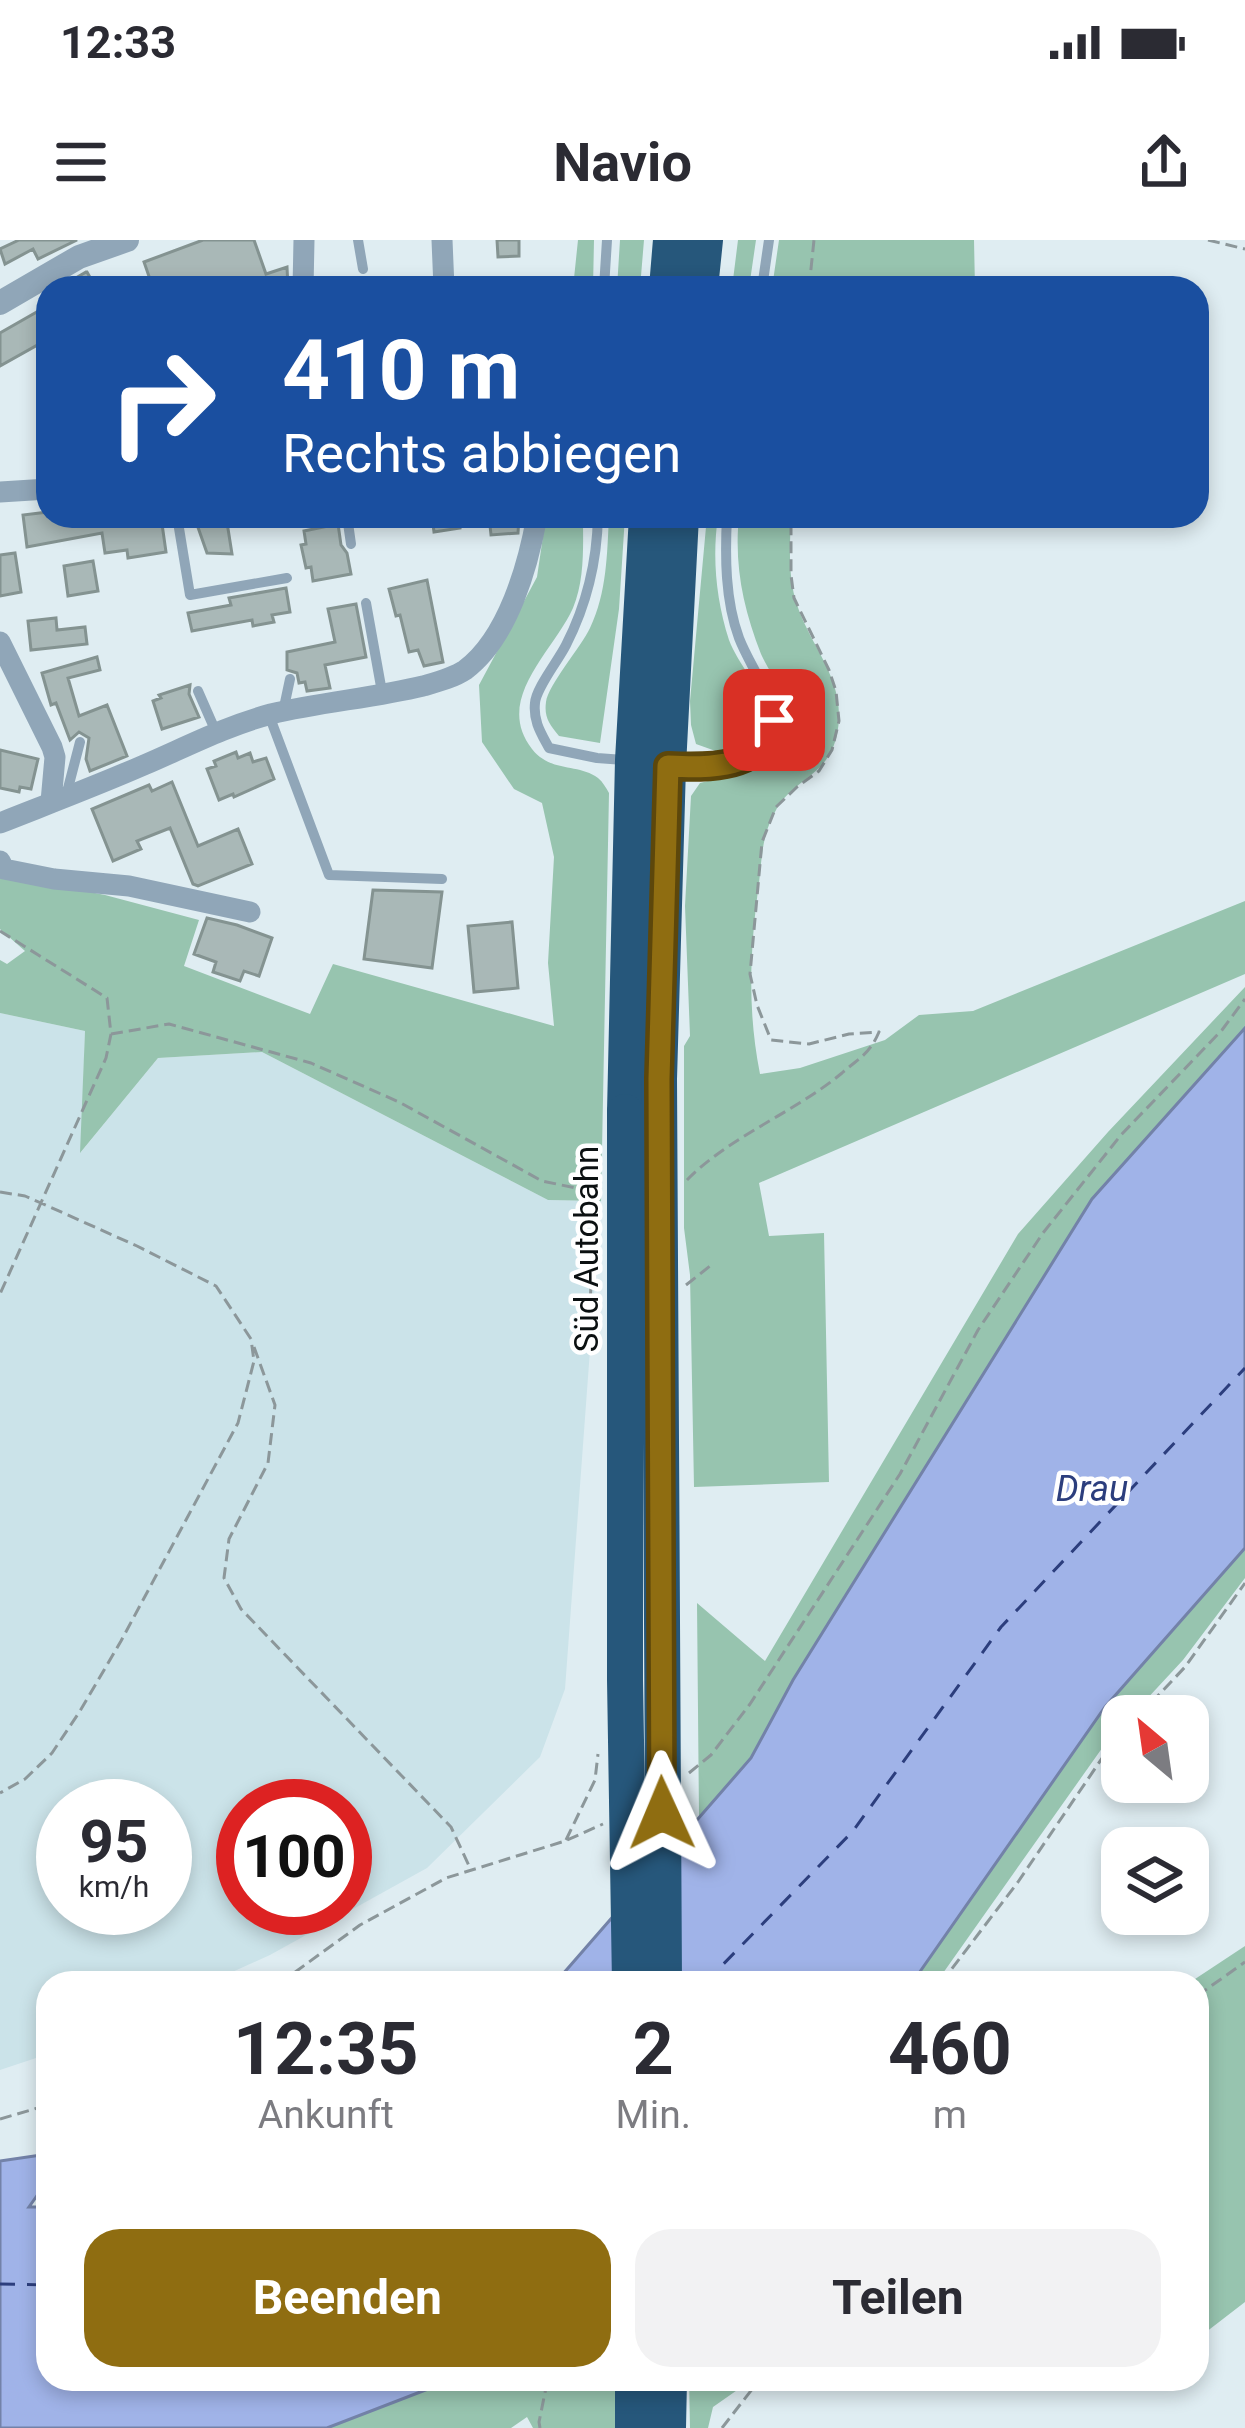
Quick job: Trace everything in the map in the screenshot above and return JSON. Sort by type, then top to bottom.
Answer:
[{"type":"highway","points":[[668,276],[671,240]]},
{"type":"highway","points":[[701,276],[705,240]]},
{"type":"highway","name":"Süd Autobahn","points":[[647,528],[659,1079],[664,1971]]},
{"type":"highway","name":"Süd Autobahn","points":[[630,1971],[625,1112],[651,763],[680,528]]},
{"type":"highway","points":[[668,2428],[669,2391]]},
{"type":"street","points":[[47,276],[80,257],[127,240]]},
{"type":"street","points":[[303,276],[304,240]]},
{"type":"street","points":[[442,240],[444,276]]},
{"type":"street","points":[[0,303],[36,282]]},
{"type":"street","points":[[0,492],[36,490]]},
{"type":"street","points":[[0,824],[216,732],[276,713],[383,696],[462,673],[481,656],[507,616],[534,528]]},
{"type":"street","points":[[3,653],[54,752],[59,799]]},
{"type":"street","points":[[1,866],[250,912]]},
{"type":"lane","points":[[358,240],[363,268]]},
{"type":"lane","points":[[605,276],[607,240]]},
{"type":"lane","points":[[764,276],[769,240]]},
{"type":"lane","points":[[179,528],[190,595],[287,578]]},
{"type":"lane","points":[[349,528],[351,544]]},
{"type":"lane","points":[[598,528],[587,598],[535,698],[536,723],[549,748],[597,758],[727,766],[752,753],[772,734],[774,720],[739,636],[725,567],[727,528]]},
{"type":"lane","points":[[366,603],[383,696]]},
{"type":"lane","points":[[290,679],[276,713],[328,875],[442,879]]},
{"type":"lane","points":[[198,691],[216,732]]},
{"type":"lane","points":[[59,799],[80,742]]},
{"type":"path","points":[[810,276],[814,240]]},
{"type":"path","points":[[1208,240],[1245,249]]},
{"type":"path","points":[[0,931],[107,998],[111,1034],[106,1058],[0,1294]]},
{"type":"path","points":[[678,1782],[711,1755],[750,1704],[900,1474],[978,1330],[1043,1233],[1120,1136],[1222,1030],[1245,999]]},
{"type":"path","points":[[0,1192],[25,1196],[216,1286],[251,1340],[275,1405],[268,1463],[229,1539],[224,1578],[241,1609],[451,1827],[471,1870]]},
{"type":"path","points":[[595,1248],[591,1304],[593,1325],[603,1340]]},
{"type":"path","points":[[0,1793],[25,1779],[52,1754],[121,1641],[238,1423],[254,1361],[251,1340]]},
{"type":"path","points":[[1159,1695],[1185,1667],[1245,1583]]},
{"type":"path","points":[[950,1971],[1101,1760]]},
{"type":"path","points":[[297,1971],[360,1925],[446,1878],[565,1841],[610,1820]]},
{"type":"path","points":[[1209,1988],[1245,1962]]},
{"type":"path","points":[[0,2119],[36,2108]]},
{"type":"path","points":[[540,2428],[545,2391]]},
{"type":"path","points":[[722,2428],[751,2391]]},
{"type":"shaded area","points":[[0,1013],[85,1031],[81,1152],[158,1058],[262,1052],[548,1200],[601,1201],[565,1689],[540,1757],[427,1868],[372,1898],[372,1779],[216,1779],[216,1935],[306,1935],[235,1971],[36,1971],[36,2058],[0,2070]]},
{"type":"green space","points":[[578,240],[594,240],[593,276],[574,276]]},
{"type":"green space","points":[[620,240],[644,240],[641,276],[618,276]]},
{"type":"green space","points":[[738,240],[756,240],[751,276],[734,276]]},
{"type":"green space","points":[[779,240],[974,240],[975,276],[774,276]]},
{"type":"green space","points":[[544,528],[583,528],[577,597],[531,676],[519,712],[522,730],[539,757],[590,773],[609,793],[601,1201],[548,1200],[262,1052],[158,1058],[80,1153],[85,1031],[0,1013],[0,960],[7,964],[25,951],[0,929],[0,874],[199,920],[184,966],[310,1014],[333,964],[554,1026],[548,963],[554,857],[542,803],[514,789],[482,742],[479,685],[537,577]]},
{"type":"green space","points":[[608,528],[624,528],[619,609],[600,743],[559,736],[546,707],[552,686],[596,614]]},
{"type":"green space","points":[[706,528],[716,528],[715,563],[725,625],[762,708],[762,722],[752,745],[724,754],[696,744],[690,701]]},
{"type":"green space","points":[[739,528],[791,528],[795,598],[834,685],[839,717],[831,752],[783,800],[765,838],[751,978],[760,1074],[800,1068],[885,1040],[919,1015],[973,1011],[1245,901],[1245,974],[759,1183],[769,1236],[824,1233],[829,1482],[694,1487],[690,1275],[684,1228],[684,1046],[690,1036],[685,906],[691,796],[700,783],[762,760],[783,737],[787,722],[784,698],[761,654],[745,603]]},
{"type":"green space","points":[[1245,987],[1245,1028],[1092,1199],[793,1680],[751,1758],[699,1818],[697,1603],[765,1661],[1018,1234]]},
{"type":"green space","points":[[1245,1548],[1245,1578],[1150,1695],[1116,1695]]},
{"type":"green space","points":[[1101,1713],[1101,1750],[944,1971],[920,1971]]},
{"type":"green space","points":[[1245,1946],[1245,2302],[1209,2330],[1209,1971]]},
{"type":"green space","points":[[423,2391],[615,2391],[615,2428],[533,2428],[527,2417],[511,2428],[327,2428]]},
{"type":"green space","points":[[689,2391],[736,2391],[713,2407],[708,2428],[690,2428]]},
{"type":"water","name":"Drau","points":[[1245,1028],[1245,1548],[1116,1695],[1101,1695],[1101,1713],[920,1971],[565,1971],[751,1758],[793,1680],[1092,1199]]},
{"type":"water","points":[[36,2156],[36,2197],[29,2207],[36,2207],[36,2391],[423,2391],[327,2428],[0,2428],[0,2161]]},
{"type":"building","points":[[19,240],[77,240],[38,259],[33,249],[5,264],[0,249]]},
{"type":"building","points":[[203,240],[254,240],[266,274],[287,267],[287,276],[149,276],[144,262]]},
{"type":"building","points":[[497,240],[519,240],[519,256],[498,257]]},
{"type":"building","points":[[36,312],[36,346],[0,366],[0,333]]},
{"type":"building","points":[[36,513],[36,528],[163,528],[166,552],[128,558],[127,550],[105,553],[102,533],[27,547],[23,515]]},
{"type":"building","points":[[198,528],[228,528],[232,554],[207,553]]},
{"type":"building","points":[[339,528],[351,574],[313,581],[301,545],[306,544],[304,531]]},
{"type":"building","points":[[490,528],[518,528],[518,533],[491,535]]},
{"type":"building","points":[[15,553],[21,592],[0,596],[0,555]]},
{"type":"building","points":[[93,561],[98,591],[68,596],[64,566]]},
{"type":"building","points":[[427,580],[443,662],[424,666],[418,650],[409,652],[389,589]]},
{"type":"building","points":[[286,588],[290,612],[272,615],[274,622],[253,626],[252,620],[192,631],[188,613],[231,605],[229,598]]},
{"type":"building","points":[[356,604],[366,657],[325,665],[330,688],[307,691],[297,673],[287,670],[287,652],[335,642],[328,609]]},
{"type":"building","points":[[56,618],[57,630],[85,627],[87,644],[31,650],[28,621]]},
{"type":"building","points":[[97,657],[100,670],[68,678],[79,716],[107,705],[127,756],[90,771],[86,759],[89,738],[79,732],[70,740],[56,703],[51,705],[42,673]]},
{"type":"building","points":[[190,685],[199,717],[162,729],[153,701]]},
{"type":"building","points":[[0,750],[38,759],[31,789],[0,788]]},
{"type":"building","points":[[236,752],[238,758],[250,753],[253,762],[266,758],[274,779],[219,800],[207,769]]},
{"type":"building","points":[[172,782],[198,846],[238,829],[252,864],[193,884],[170,828],[137,841],[141,849],[113,861],[92,809],[149,785],[152,791]]},
{"type":"building","points":[[373,890],[442,892],[432,968],[364,959]]},
{"type":"building","points":[[207,918],[272,938],[259,976],[244,971],[240,981],[213,972],[216,962],[194,954]]},
{"type":"building","points":[[512,922],[518,988],[474,992],[468,926]]},
{"type":"ferry route","points":[[717,1971],[853,1831],[1001,1627],[1245,1368]]},
{"type":"ferry route","points":[[0,2284],[36,2285]]},
{"type":"route","points":[[662,1813],[659,1079],[668,766],[727,766],[752,753],[772,734],[774,720]]}]
